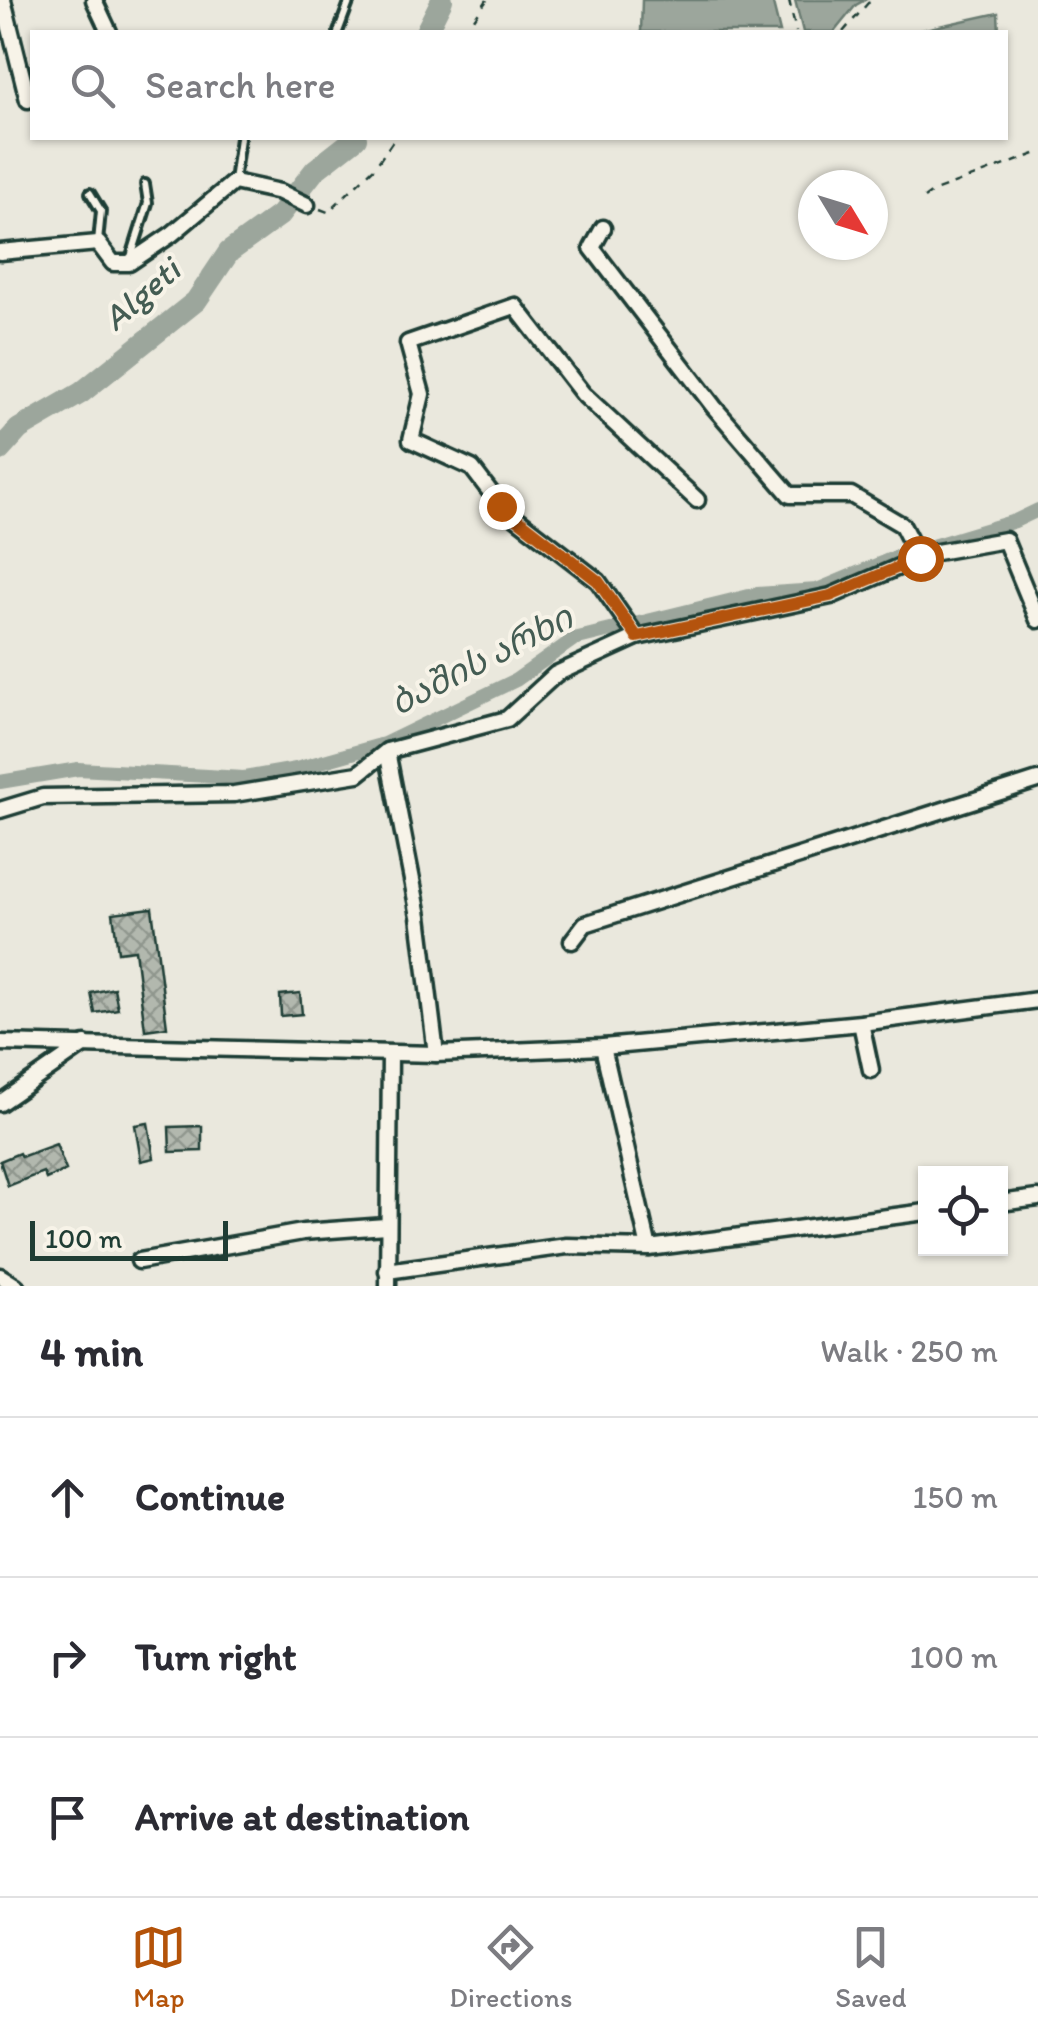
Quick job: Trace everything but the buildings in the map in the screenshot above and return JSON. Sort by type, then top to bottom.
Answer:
[{"type":"street","points":[[3,0],[28,100]]},
{"type":"street","points":[[94,0],[109,30]]},
{"type":"street","points":[[0,252],[98,243],[113,263],[129,263],[172,234],[234,182],[280,192],[308,204]]},
{"type":"street","points":[[603,228],[592,248],[714,407],[790,495],[851,495],[902,525],[920,558]]},
{"type":"street","points":[[637,637],[598,581],[501,506],[472,468],[411,440],[422,394],[408,344],[516,306],[583,394],[697,500]]},
{"type":"street","points":[[0,810],[43,797],[234,794],[358,774],[387,751],[507,719],[556,674],[637,637],[830,596],[931,553],[1005,540],[1038,620]]},
{"type":"street","points":[[387,751],[420,916],[436,1054]]},
{"type":"street","points":[[572,941],[585,924],[1038,780]]},
{"type":"street","points":[[0,1043],[87,1042],[436,1054],[603,1047],[861,1023],[1038,1000]]},
{"type":"street","points":[[861,1023],[871,1070]]},
{"type":"street","points":[[0,1104],[87,1042]]},
{"type":"street","points":[[603,1047],[649,1248]]},
{"type":"street","points":[[390,1054],[387,1278],[567,1246],[649,1248],[918,1213]]},
{"type":"street","points":[[1008,1203],[1037,1203]]},
{"type":"street","points":[[139,1261],[303,1232],[386,1226]]},
{"type":"street","points":[[0,1276],[16,1286]]},
{"type":"lane","points":[[339,30],[350,0]]},
{"type":"lane","points":[[234,182],[240,140]]},
{"type":"lane","points":[[129,263],[148,203],[145,184]]},
{"type":"lane","points":[[90,193],[101,211],[98,243]]},
{"type":"path","points":[[466,30],[486,0]]},
{"type":"path","points":[[789,0],[796,30]]},
{"type":"path","points":[[845,30],[868,3],[876,0]]},
{"type":"path","points":[[308,204],[328,212],[375,167],[394,140]]},
{"type":"path","points":[[924,198],[1038,153]]},
{"type":"shaded area","points":[[642,0],[772,0],[780,30],[641,30]]},
{"type":"shaded area","points":[[795,0],[865,0],[836,30],[802,30]]},
{"type":"shaded area","points":[[998,13],[999,30],[921,30]]},
{"type":"waterway","name":"Algeti","points":[[427,30],[442,0]]},
{"type":"waterway","name":"Algeti","points":[[0,450],[19,429],[81,393],[196,301],[229,252],[280,215],[315,170],[353,140]]},
{"type":"waterway","name":"ბაშის არხი","points":[[0,782],[78,769],[244,778],[296,769],[384,744],[516,680],[574,639],[757,594],[817,590],[896,557],[1015,521],[1038,510]]},
{"type":"route","points":[[501,506],[598,581],[637,637],[830,596],[920,558]]}]
